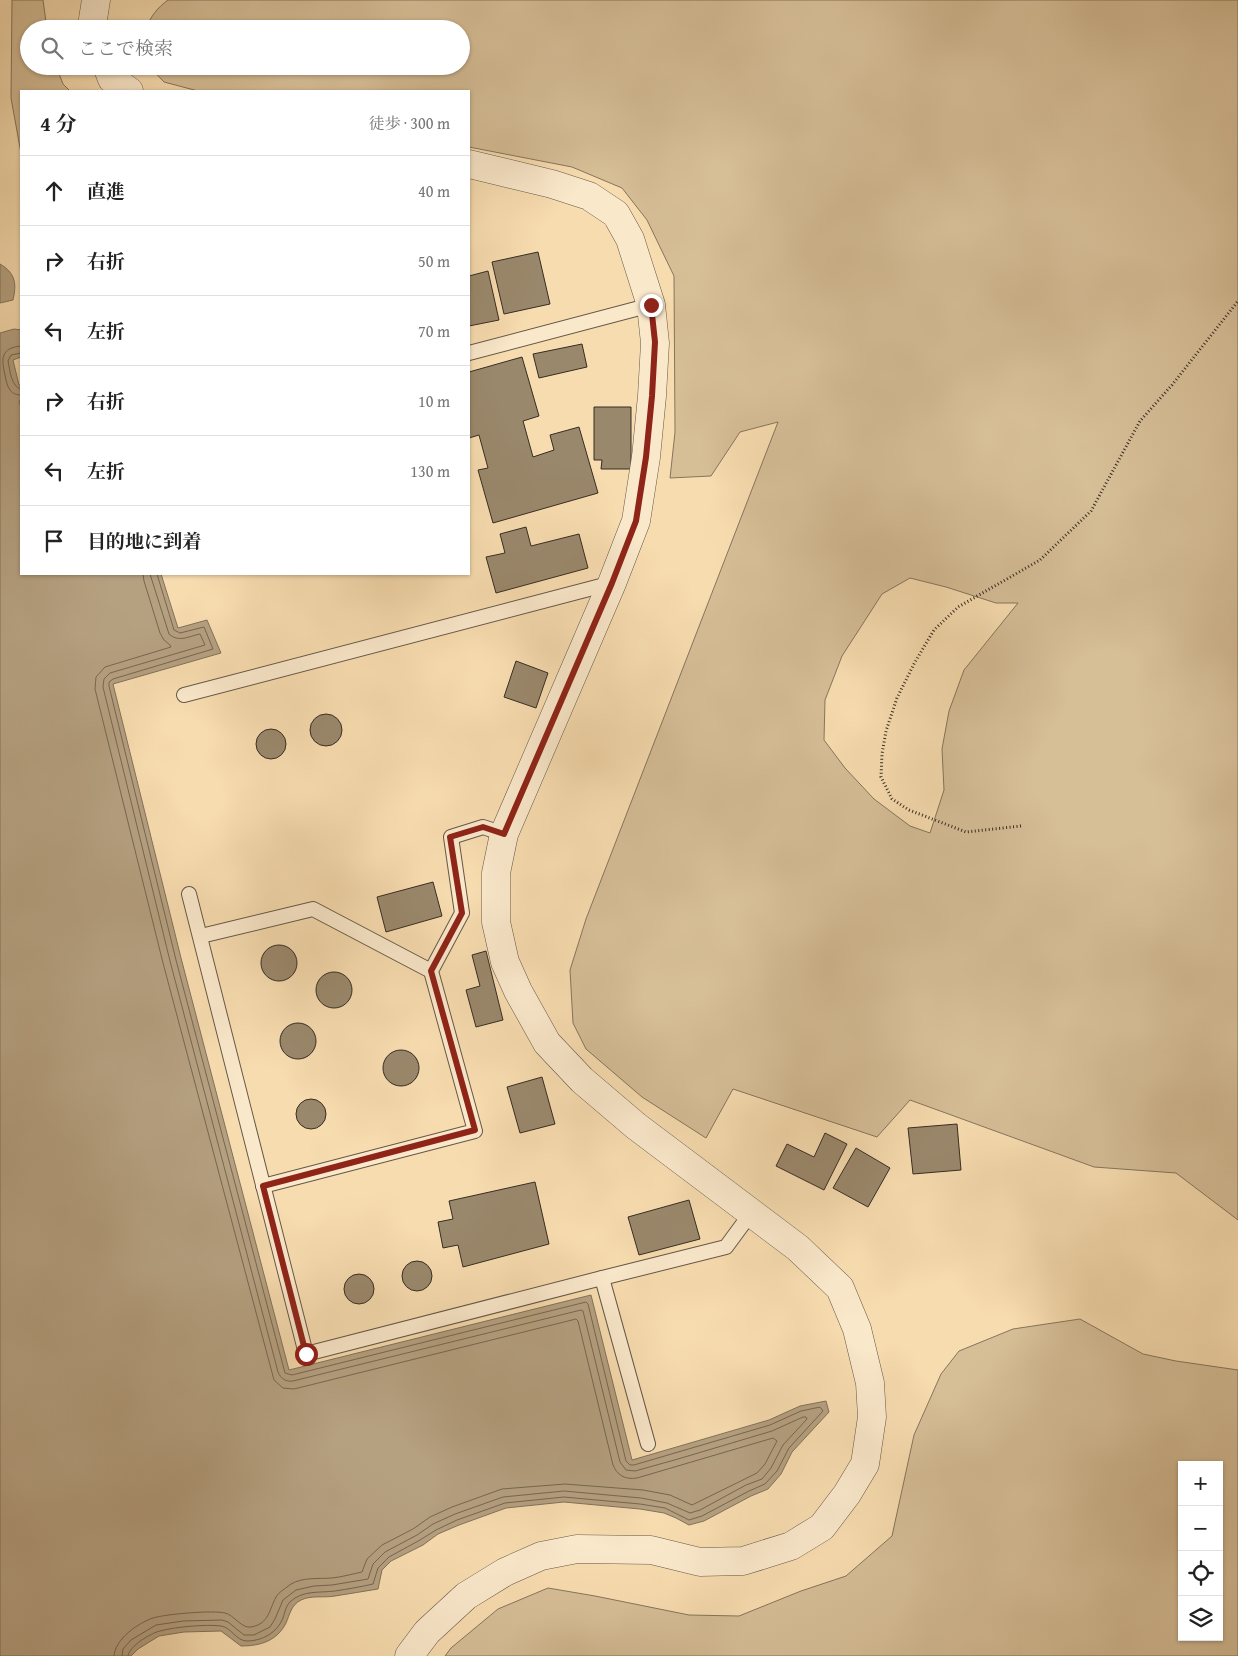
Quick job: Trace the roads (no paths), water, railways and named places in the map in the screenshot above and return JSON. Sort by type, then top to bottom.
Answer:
[{"type":"street","points":[[93,20],[96,0]]},
{"type":"street","points":[[110,75],[112,79],[128,90]]},
{"type":"street","points":[[409,1656],[427,1632],[466,1596],[505,1572],[541,1556],[577,1549],[651,1550],[700,1562],[743,1562],[791,1546],[822,1527],[847,1494],[865,1464],[872,1417],[870,1383],[857,1329],[840,1288],[798,1248],[636,1126],[582,1080],[547,1043],[518,991],[505,962],[496,922],[496,873],[504,834],[612,583],[636,521],[646,457],[655,342],[651,305],[630,239],[616,214],[589,196],[552,184],[470,164]]},
{"type":"lane","points":[[470,353],[651,305]]},
{"type":"lane","points":[[184,695],[612,583]]},
{"type":"lane","points":[[263,1186],[475,1130],[431,971],[462,913],[450,837],[483,827],[504,834]]},
{"type":"lane","points":[[189,894],[306,1354],[726,1246],[751,1213]]},
{"type":"lane","points":[[201,936],[314,908],[431,971]]},
{"type":"lane","points":[[602,1278],[648,1444]]},
{"type":"water","points":[[0,264],[12,275],[15,288],[13,300],[0,303]]},
{"type":"water","points":[[14,329],[20,330],[20,357],[13,360],[20,385],[20,575],[161,575],[178,628],[207,620],[221,653],[113,684],[181,958],[289,1370],[591,1295],[632,1460],[769,1420],[800,1406],[826,1401],[829,1412],[792,1452],[781,1474],[768,1489],[704,1521],[689,1525],[664,1513],[640,1509],[564,1502],[506,1508],[438,1534],[423,1545],[391,1561],[382,1570],[378,1589],[301,1600],[293,1607],[286,1623],[278,1634],[267,1641],[255,1645],[241,1646],[221,1631],[184,1632],[159,1636],[138,1649],[131,1656],[0,1656],[0,333]]}]
